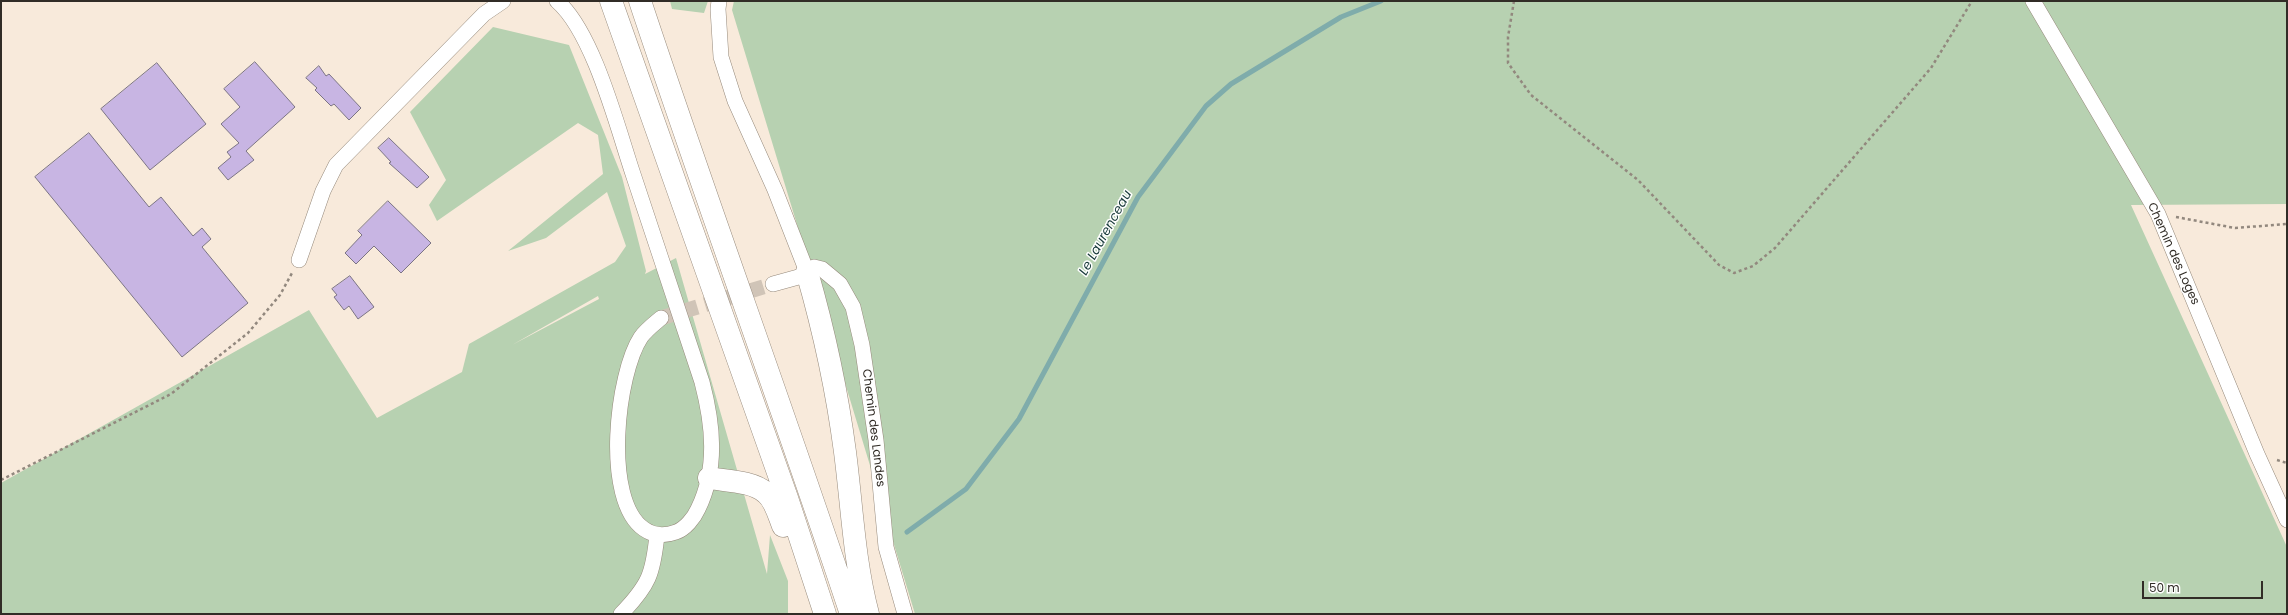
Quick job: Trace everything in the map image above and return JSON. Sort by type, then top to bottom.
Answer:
[{"type":"highway","points":[[611,1],[787,498],[823,608]]},
{"type":"highway","points":[[640,1],[706,197],[812,495],[851,614]]},
{"type":"highway","points":[[807,272],[824,335],[840,418],[856,559],[868,614]]},
{"type":"highway","points":[[709,478],[759,488],[767,493],[773,501],[802,579],[823,608]]},
{"type":"street","points":[[299,260],[323,191],[336,165],[484,14],[503,1]]},
{"type":"street","points":[[557,1],[573,19],[581,32],[604,87],[702,382],[709,408],[712,448],[709,478],[705,495],[688,523],[679,531],[657,535],[643,528],[635,519],[627,505],[622,489],[617,447],[618,419],[621,399],[635,351],[641,337],[649,327],[661,318]]},
{"type":"street","points":[[719,1],[718,8],[721,57],[735,101],[775,190],[807,272]]},
{"type":"street","name":"Chemin des Loges","points":[[2033,1],[2158,214],[2254,447],[2287,520]]},
{"type":"street","name":"Chemin des Landes","points":[[773,284],[802,276],[814,267],[822,269],[840,284],[854,307],[862,345],[876,440],[886,547],[905,614]]},
{"type":"street","points":[[621,614],[639,596],[648,581],[654,565],[657,535]]},
{"type":"path","points":[[1514,1],[1508,37],[1508,63],[1531,95],[1638,180],[1719,265],[1734,272],[1752,266],[1775,248],[1931,68],[1972,1]]},
{"type":"path","points":[[2158,214],[2235,228],[2287,224]]},
{"type":"path","points":[[1,480],[171,394],[248,333],[280,295],[299,260]]},
{"type":"green space","points":[[670,1],[708,1],[704,13],[672,9]]},
{"type":"green space","points":[[734,1],[2287,1],[2287,204],[2131,205],[2287,547],[2287,614],[915,614],[732,10]]},
{"type":"green space","points":[[493,27],[569,45],[622,177],[646,271],[645,274],[676,258],[767,574],[770,535],[788,581],[788,614],[1,614],[1,483],[309,310],[377,418],[462,372],[469,344],[615,262],[626,246],[607,192],[546,238],[508,251],[603,174],[598,135],[578,123],[437,221],[429,205],[446,180],[410,112]],"holes":[[[598,296],[599,299],[512,345]]]},
{"type":"building","points":[[255,62],[295,107],[246,151],[254,160],[228,180],[218,168],[231,157],[227,152],[239,143],[221,124],[240,107],[224,89]]},
{"type":"building","points":[[157,63],[206,124],[150,170],[101,109]]},
{"type":"building","points":[[319,66],[326,76],[329,74],[361,108],[349,120],[334,104],[331,106],[315,90],[317,88],[306,78]]},
{"type":"building","points":[[89,133],[149,207],[161,197],[193,236],[202,228],[211,239],[202,247],[248,303],[182,357],[35,177]]},
{"type":"building","points":[[389,138],[429,177],[417,188],[389,163],[391,162],[378,148]]},
{"type":"building","points":[[388,201],[431,243],[401,273],[374,246],[356,264],[345,253],[362,235],[358,231]]},
{"type":"building","points":[[350,276],[374,307],[358,319],[349,306],[344,310],[334,297],[337,295],[332,289]]},
{"type":"waterway","name":"Le Laurenceau","points":[[907,532],[966,489],[1019,419],[1138,197],[1206,106],[1231,84],[1341,17],[1381,1]]},
{"type":"tunnel","points":[[661,318],[773,284]]}]
